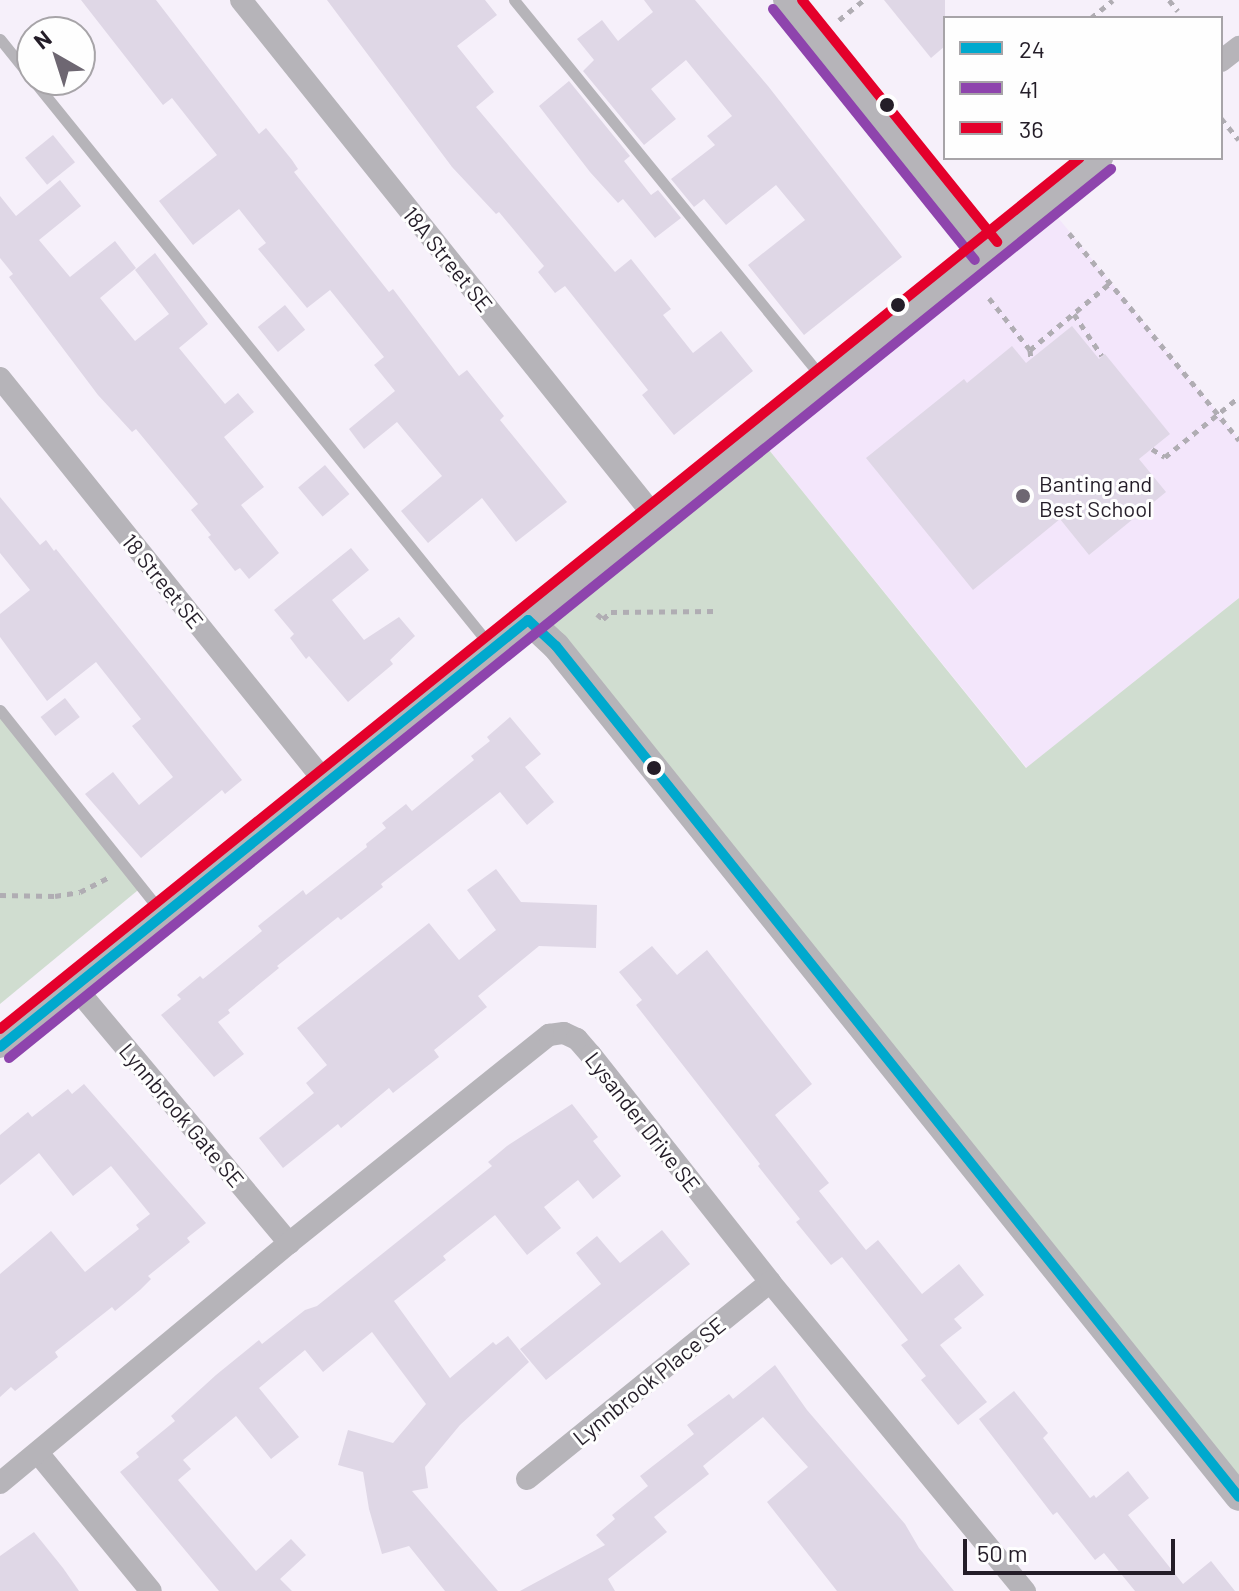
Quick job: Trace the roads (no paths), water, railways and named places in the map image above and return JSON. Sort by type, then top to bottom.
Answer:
[{"type":"street","name":"18A Street SE","points":[[241,0],[655,517]]},
{"type":"street","points":[[784,0],[986,251]]},
{"type":"street","points":[[1223,59],[1239,47]]},
{"type":"street","points":[[0,1047],[1100,160]]},
{"type":"street","name":"18 Street SE","points":[[0,378],[326,783]]},
{"type":"street","points":[[528,620],[556,646],[1239,1497]]},
{"type":"street","name":"Lynnbrook Gate SE","points":[[75,987],[289,1243]]},
{"type":"street","name":"Lysander Drive SE","points":[[0,1483],[289,1243],[549,1035],[564,1033],[577,1039],[591,1055],[770,1282],[1025,1591]]},
{"type":"street","name":"Lynnbrook Place SE","points":[[527,1479],[770,1282]]},
{"type":"street","points":[[38,1453],[151,1591]]},
{"type":"lane","points":[[514,0],[825,381]]},
{"type":"lane","points":[[0,39],[16,59]]},
{"type":"lane","points":[[46,96],[493,649]]},
{"type":"lane","points":[[0,710],[163,914]]},
{"type":"place","name":"Banting and Best School","points":[[1023,496]]}]
